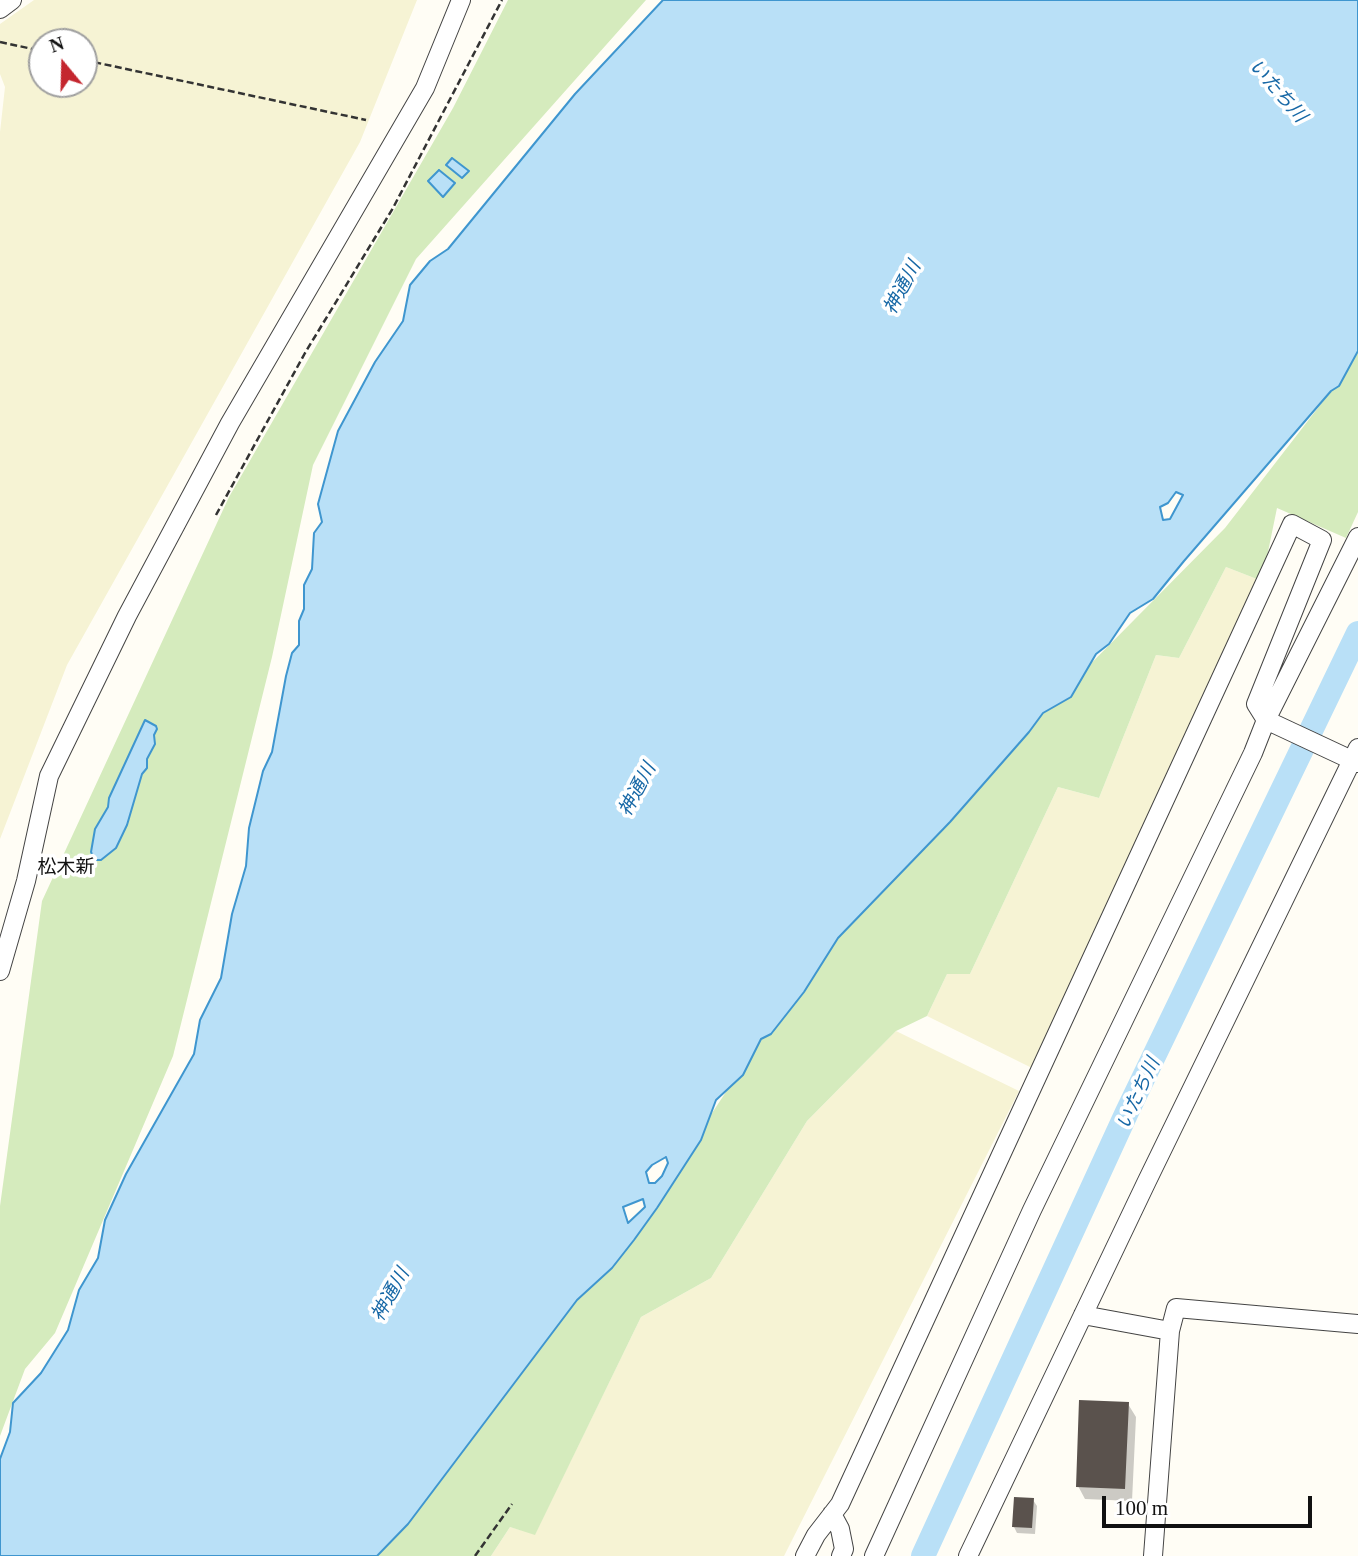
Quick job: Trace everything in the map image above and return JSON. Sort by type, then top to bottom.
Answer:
[{"type":"street","points":[[0,9],[12,0]]},
{"type":"street","points":[[0,971],[26,881],[49,776],[127,616],[230,423],[425,88],[461,0]]},
{"type":"street","points":[[805,1556],[816,1535],[840,1504],[1292,524],[1322,540],[1256,704],[1271,722],[1335,751],[1356,757],[968,1556]]},
{"type":"street","points":[[874,1556],[1032,1210],[1253,753],[1271,722],[1358,537]]},
{"type":"street","points":[[1153,1556],[1170,1331],[1176,1308],[1358,1324]]},
{"type":"street","points":[[1083,1315],[1170,1331]]},
{"type":"street","points":[[832,1514],[840,1529],[844,1549],[842,1556]]},
{"type":"path","points":[[216,515],[305,353],[393,208],[502,0]]},
{"type":"path","points":[[0,42],[28,48]]},
{"type":"path","points":[[98,63],[366,120]]},
{"type":"path","points":[[475,1556],[512,1504]]},
{"type":"shaded area","points":[[34,0],[417,0],[360,142],[67,665],[0,839],[0,132],[5,87],[0,74],[0,24]]},
{"type":"shaded area","points":[[1226,567],[1262,581],[1036,1070],[927,1016],[947,974],[970,974],[1058,787],[1099,798],[1156,655],[1179,658]]},
{"type":"shaded area","points":[[896,1031],[1019,1091],[784,1556],[491,1556],[510,1527],[535,1534],[641,1317],[711,1278],[807,1121]]},
{"type":"green space","points":[[508,0],[646,0],[416,259],[313,465],[272,657],[173,1056],[55,1333],[25,1369],[0,1436],[0,1206],[42,901],[229,497],[453,108]]},
{"type":"green space","points":[[1358,347],[1358,512],[1346,538],[1277,508],[1262,581],[1226,567],[1179,658],[1156,655],[1099,798],[1058,787],[970,974],[947,974],[927,1016],[896,1031],[807,1121],[711,1278],[641,1317],[535,1535],[510,1527],[491,1556],[377,1556],[408,1524],[577,1300],[628,1240],[761,1039],[838,938],[1043,712],[1225,528],[1331,391]]},
{"type":"water","name":"神通川","points":[[663,0],[1358,0],[1358,351],[1339,386],[1331,391],[1153,599],[1130,613],[1109,644],[1096,654],[1071,697],[1043,713],[950,822],[838,938],[804,992],[771,1034],[761,1039],[743,1075],[716,1100],[701,1140],[634,1240],[612,1268],[577,1300],[408,1524],[377,1556],[0,1556],[0,1459],[10,1432],[13,1403],[41,1373],[68,1330],[79,1290],[98,1258],[105,1220],[126,1174],[194,1054],[200,1020],[221,978],[232,914],[246,866],[249,828],[263,771],[272,752],[292,653],[299,645],[304,585],[312,569],[314,533],[322,522],[318,504],[338,431],[375,362],[403,321],[410,285],[430,261],[448,249],[575,94]],"holes":[[[1176,492],[1183,495],[1170,519],[1163,520],[1160,507],[1168,503]],[[666,1157],[668,1163],[655,1183],[649,1183],[646,1172]],[[643,1199],[645,1207],[628,1223],[623,1207]]]},
{"type":"water","points":[[452,158],[469,171],[462,178],[446,165]]},
{"type":"water","points":[[439,170],[455,183],[443,197],[428,181]]},
{"type":"water","points":[[145,720],[156,726],[155,744],[147,759],[147,768],[142,774],[127,825],[116,848],[101,860],[95,860],[91,852],[95,829],[108,807],[109,798]]},
{"type":"building","points":[[1079,1400],[1129,1402],[1125,1489],[1076,1487]]},
{"type":"building","points":[[1014,1497],[1034,1498],[1032,1528],[1012,1527]]},
{"type":"waterway","name":"いたち川","points":[[923,1556],[1127,1112],[1358,633]]},
{"type":"district","name":"松木新","points":[[66,866]]}]
